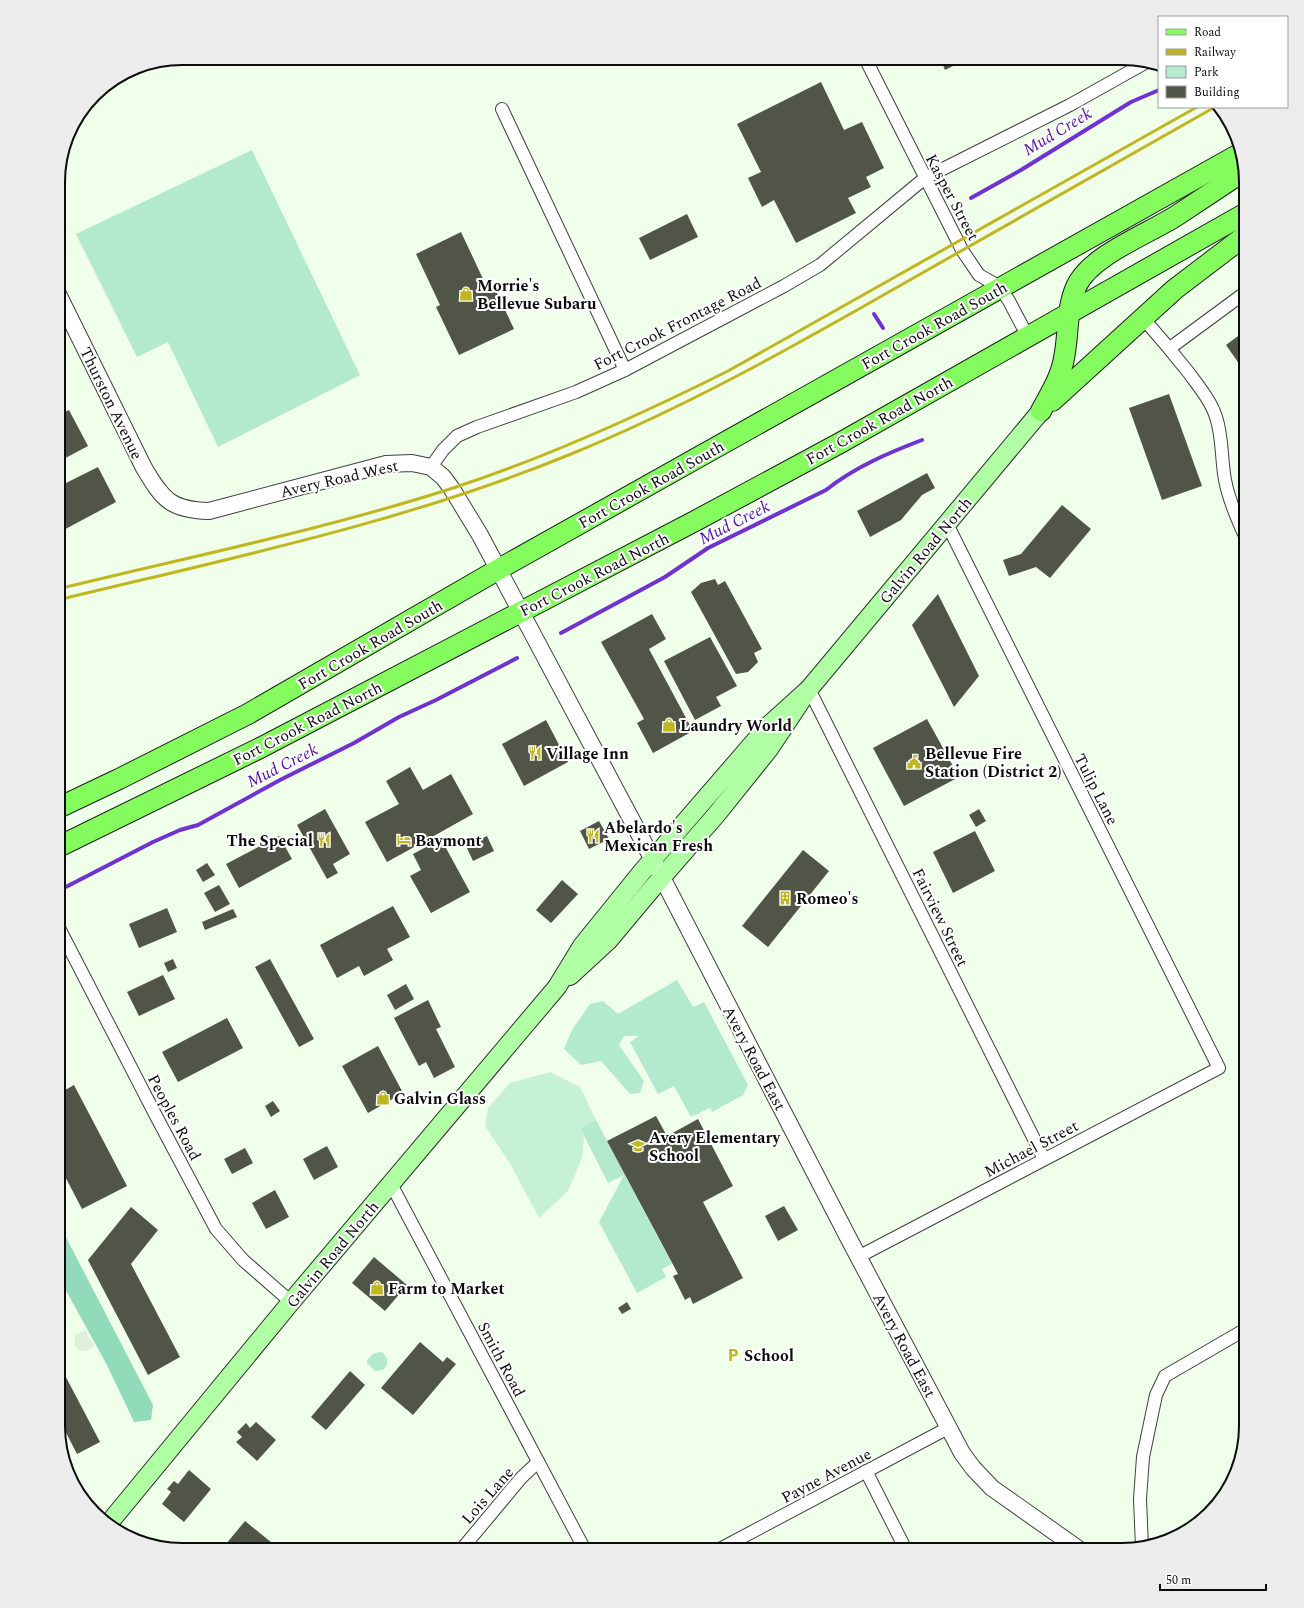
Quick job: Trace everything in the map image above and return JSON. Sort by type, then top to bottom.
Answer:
[{"type":"main road","name":"Fort Crook Road South","points":[[65,805],[126,776],[248,714],[499,569],[1236,156]]},
{"type":"main road","points":[[1041,411],[1057,381],[1064,358],[1068,314],[1076,286],[1084,274],[1094,264],[1108,254],[1175,216],[1239,175]]},
{"type":"main road","name":"Fort Crook Road North","points":[[65,844],[236,760],[698,520],[840,443],[1239,217]]},
{"type":"main road","points":[[1041,411],[1175,288],[1239,240]]},
{"type":"main road","name":"Galvin Road North","points":[[557,987],[608,941],[662,878],[769,749],[809,689],[1041,411]]},
{"type":"main road","name":"Galvin Road North","points":[[112,1520],[291,1302],[557,987],[582,946],[653,860],[768,726],[809,689]]},
{"type":"street","name":"Kasper Street","points":[[868,65],[925,178],[973,267],[979,275],[1000,288],[1009,301],[1028,337]]},
{"type":"street","name":"Fort Crook Frontage Road","points":[[431,467],[443,450],[457,436],[477,427],[576,392],[625,370],[808,272],[820,265],[925,178],[1070,105],[1139,66]]},
{"type":"street","points":[[502,109],[625,370]]},
{"type":"street","points":[[1170,348],[1239,297]]},
{"type":"street","name":"Thurston Avenue","points":[[65,308],[144,468]]},
{"type":"street","points":[[1142,317],[1170,348],[1198,385],[1214,411],[1220,432],[1223,468],[1227,491],[1232,508],[1239,523]]},
{"type":"street","name":"Avery Road West","points":[[144,468],[156,488],[169,501],[182,508],[209,511],[386,464],[412,463],[431,467]]},
{"type":"street","points":[[431,467],[443,477],[457,496],[499,569]]},
{"type":"street","name":"Tulip Lane","points":[[947,524],[1219,1068]]},
{"type":"street","name":"Avery Road East","points":[[499,569],[653,860],[858,1257],[962,1453],[973,1468],[992,1488],[1070,1543]]},
{"type":"street","name":"Fairview Street","points":[[809,689],[1044,1159]]},
{"type":"street","name":"Peoples Road","points":[[65,940],[216,1229],[243,1260],[291,1302]]},
{"type":"street","name":"Michael Street","points":[[858,1257],[1219,1068]]},
{"type":"street","name":"Smith Road","points":[[391,1184],[581,1543]]},
{"type":"street","points":[[1142,1541],[1140,1499],[1143,1457],[1156,1395],[1165,1376],[1239,1333]]},
{"type":"street","name":"Payne Avenue","points":[[731,1543],[948,1428]]},
{"type":"street","name":"Lois Lane","points":[[467,1543],[521,1478],[538,1462]]},
{"type":"street","points":[[866,1472],[902,1543]]},
{"type":"green space","points":[[252,150],[360,375],[218,447],[168,342],[137,357],[76,234]]},
{"type":"green space","points":[[677,980],[693,1007],[704,1002],[748,1085],[743,1095],[712,1112],[710,1108],[691,1117],[674,1086],[658,1094],[630,1042],[639,1036],[624,1036],[619,1045],[644,1081],[640,1093],[630,1094],[601,1061],[581,1065],[564,1049],[572,1030],[590,1004],[603,1001],[618,1014]]},
{"type":"green space","points":[[550,1072],[580,1087],[596,1120],[580,1128],[584,1137],[582,1158],[568,1191],[539,1218],[511,1165],[485,1126],[488,1108],[510,1083]]},
{"type":"green space","points":[[596,1120],[672,1264],[662,1269],[666,1277],[637,1293],[599,1222],[624,1175],[608,1183],[580,1128]]},
{"type":"green space","points":[[65,1235],[153,1405],[151,1420],[134,1422],[107,1365],[65,1289]]},
{"type":"green space","points":[[382,1352],[387,1358],[387,1365],[383,1370],[375,1371],[367,1363],[367,1360],[374,1353]]},
{"type":"shaded area","points":[[85,1330],[94,1346],[86,1351],[81,1351],[75,1346],[75,1335]]},
{"type":"building","points":[[943,65],[955,65],[945,70]]},
{"type":"building","points":[[821,82],[844,130],[862,122],[884,168],[866,177],[871,187],[848,198],[856,213],[796,243],[774,200],[762,207],[748,178],[761,172],[737,124]]},
{"type":"building","points":[[687,214],[698,237],[650,260],[639,238]]},
{"type":"building","name":"Morrie's Bellevue Subaru","points":[[461,232],[485,283],[491,280],[514,329],[459,355],[436,307],[440,305],[416,254]]},
{"type":"building","points":[[1239,335],[1239,364],[1226,345]]},
{"type":"building","points":[[1169,394],[1202,486],[1162,500],[1129,408]]},
{"type":"building","points":[[69,410],[88,446],[65,458],[65,412]]},
{"type":"building","points":[[98,467],[116,502],[65,529],[65,484]]},
{"type":"building","points":[[927,473],[935,488],[922,495],[901,520],[870,537],[857,511]]},
{"type":"building","points":[[1062,505],[1091,529],[1050,578],[1036,567],[1009,576],[1003,560],[1021,554]]},
{"type":"building","points":[[715,579],[718,585],[725,581],[762,649],[754,653],[758,662],[748,672],[736,674],[691,592],[701,583]]},
{"type":"building","points":[[938,594],[979,676],[954,707],[912,625]]},
{"type":"building","points":[[652,614],[666,639],[649,649],[693,731],[653,753],[637,723],[644,719],[601,642]]},
{"type":"building","points":[[710,637],[737,686],[716,697],[721,706],[695,720],[664,661]]},
{"type":"building","points":[[927,719],[959,777],[904,806],[873,748]]},
{"type":"building","name":"Village Inn","points":[[546,720],[568,762],[524,786],[502,744]]},
{"type":"building","name":"Baymont","points":[[410,767],[423,790],[451,774],[473,814],[432,837],[434,842],[441,839],[470,892],[431,913],[410,876],[421,870],[413,854],[428,846],[425,841],[387,862],[365,822],[399,804],[386,781]]},
{"type":"building","name":"The Special","points":[[325,809],[350,854],[333,864],[338,873],[327,879],[297,825]]},
{"type":"building","points":[[979,809],[986,821],[976,827],[969,815]]},
{"type":"building","points":[[599,821],[609,839],[589,849],[580,831]]},
{"type":"building","points":[[975,831],[995,871],[953,893],[933,852]]},
{"type":"building","points":[[279,836],[292,859],[239,888],[226,864]]},
{"type":"building","points":[[487,836],[494,851],[473,861],[466,846]]},
{"type":"building","name":"Romeo's","points":[[803,850],[829,871],[768,947],[742,926]]},
{"type":"building","points":[[207,863],[215,875],[203,882],[196,870]]},
{"type":"building","points":[[562,880],[578,894],[551,923],[536,910]]},
{"type":"building","points":[[219,885],[230,904],[215,912],[204,893]]},
{"type":"building","points":[[393,906],[410,937],[387,949],[393,960],[364,976],[359,966],[337,978],[320,945]]},
{"type":"building","points":[[167,908],[177,932],[139,948],[129,924]]},
{"type":"building","points":[[233,909],[237,917],[205,930],[202,922]]},
{"type":"building","points":[[173,959],[177,968],[168,972],[164,963]]},
{"type":"building","points":[[270,959],[314,1039],[299,1047],[255,967]]},
{"type":"building","points":[[163,975],[175,999],[139,1016],[127,992]]},
{"type":"building","points":[[406,984],[414,999],[395,1010],[387,995]]},
{"type":"building","points":[[428,1000],[441,1027],[436,1029],[455,1067],[434,1078],[426,1062],[419,1066],[394,1018]]},
{"type":"building","points":[[227,1018],[243,1048],[178,1082],[162,1052]]},
{"type":"building","points":[[378,1046],[403,1093],[368,1113],[342,1066]]},
{"type":"building","points":[[74,1085],[127,1186],[82,1209],[65,1176],[65,1090]]},
{"type":"building","points":[[273,1101],[280,1111],[271,1117],[265,1106]]},
{"type":"building","points":[[656,1116],[667,1136],[698,1119],[733,1186],[703,1202],[743,1278],[693,1304],[690,1297],[685,1300],[673,1276],[678,1274],[607,1141]]},
{"type":"building","points":[[327,1146],[338,1167],[314,1180],[303,1159]]},
{"type":"building","points":[[245,1148],[253,1163],[232,1174],[224,1159]]},
{"type":"building","points":[[275,1190],[289,1217],[266,1229],[252,1203]]},
{"type":"building","points":[[784,1206],[798,1230],[778,1241],[765,1216]]},
{"type":"building","points":[[131,1207],[158,1230],[131,1264],[180,1357],[148,1375],[88,1260]]},
{"type":"building","points":[[374,1257],[407,1285],[385,1311],[352,1283]]},
{"type":"building","points":[[627,1302],[631,1309],[622,1314],[618,1308]]},
{"type":"building","points":[[420,1342],[443,1362],[447,1357],[456,1364],[413,1415],[381,1388]]},
{"type":"building","points":[[350,1371],[365,1385],[326,1430],[311,1417]]},
{"type":"building","points":[[65,1375],[100,1442],[77,1454],[65,1431]]},
{"type":"building","points":[[256,1422],[276,1440],[257,1461],[236,1442],[242,1437],[237,1432],[246,1423],[250,1428]]},
{"type":"building","points":[[189,1470],[211,1489],[184,1522],[162,1504],[171,1492],[167,1489],[174,1481],[178,1484]]},
{"type":"building","points":[[245,1521],[272,1543],[227,1543]]},
{"type":"waterway","name":"Mud Creek","points":[[971,198],[1021,170],[1131,102],[1158,90]]},
{"type":"waterway","name":"Mud Creek","points":[[874,314],[883,328]]},
{"type":"waterway","name":"Mud Creek","points":[[561,633],[665,577],[708,548],[826,490],[848,474],[872,461],[922,440]]},
{"type":"waterway","name":"Mud Creek","points":[[65,887],[153,842],[180,830],[198,825],[280,780],[354,743],[399,717],[436,700],[517,658]]},
{"type":"railway","points":[[65,587],[304,530],[402,504],[486,477],[556,450],[626,420],[728,371],[1195,108]]},
{"type":"railway","points":[[65,598],[318,537],[382,519],[446,500],[571,454],[654,417],[736,377],[1213,108]]},
{"type":"place","name":"Morrie's Bellevue Subaru","points":[[466,294]]},
{"type":"place","name":"Laundry World","points":[[669,725]]},
{"type":"place","name":"Village Inn","points":[[535,753]]},
{"type":"place","name":"Bellevue Fire Station (District 2)","points":[[914,762]]},
{"type":"place","name":"Abelardo's Mexican Fresh","points":[[593,836]]},
{"type":"place","name":"The Special","points":[[324,840]]},
{"type":"place","name":"Baymont","points":[[404,840]]},
{"type":"place","name":"Romeo's","points":[[785,898]]},
{"type":"place","name":"Galvin Glass","points":[[383,1098]]},
{"type":"place","name":"Avery Elementary School","points":[[638,1146]]},
{"type":"place","name":"Farm to Market","points":[[377,1288]]},
{"type":"place","name":"School","points":[[733,1355]]}]
